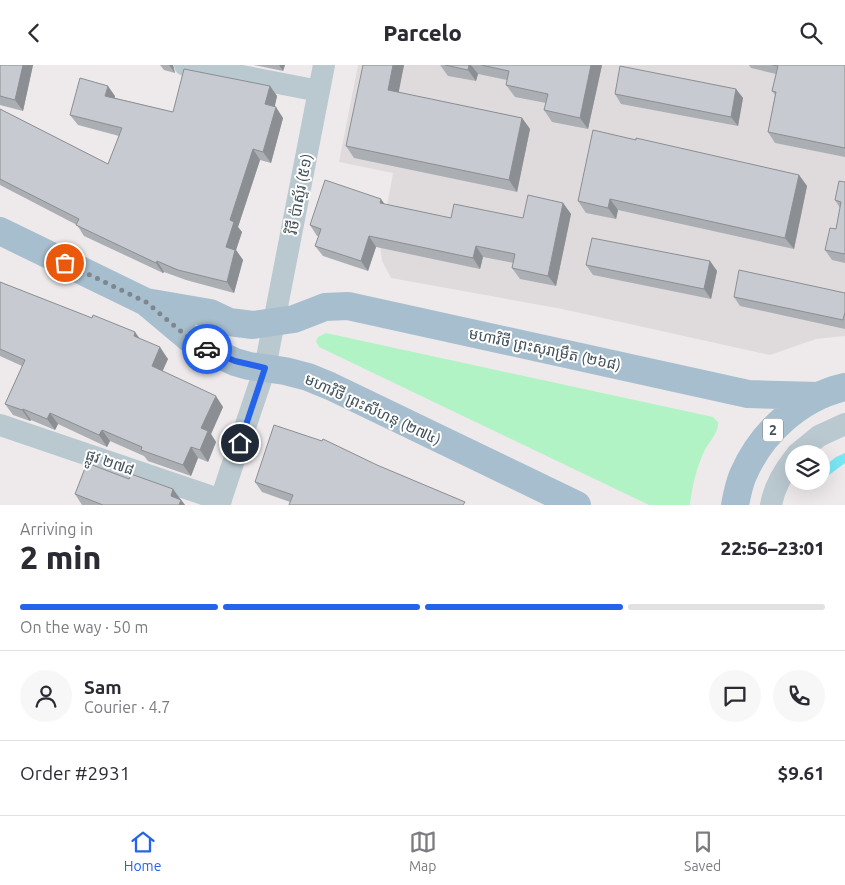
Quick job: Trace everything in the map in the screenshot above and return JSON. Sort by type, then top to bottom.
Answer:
[{"type":"main road","name":"មហាវិថី ព្រះសីហនុ (២៧៤)","points":[[0,231],[146,302],[196,344],[235,361],[308,377],[330,386],[576,505]]},
{"type":"main road","name":"មហាវិថី ព្រះសីហនុ (២៧៤)","points":[[146,302],[210,313],[229,322],[253,325],[274,323]]},
{"type":"main road","name":"មហាវិថី ព្រះសុរាម្រឹត (២៦៨)","points":[[274,323],[294,319],[325,307],[348,306],[748,394],[818,396]]},
{"type":"main road","name":"2","points":[[735,505],[742,476],[759,445],[783,419],[818,396],[845,387]]},
{"type":"street","points":[[185,65],[319,91]]},
{"type":"street","name":"វិថី ប៉ាស្ទ័រ (៥១)","points":[[220,502],[265,368],[324,65]]},
{"type":"street","points":[[807,445],[819,435],[845,424]]},
{"type":"street","name":"ផ្លូវ ២៧៨","points":[[0,425],[220,502]]},
{"type":"street","points":[[771,505],[772,496],[785,469]]},
{"type":"shaded area","points":[[358,65],[845,65],[845,336],[816,339],[770,355],[562,309],[391,278],[382,261],[380,245],[393,173],[339,162]]},
{"type":"green space","points":[[326,333],[713,417],[718,422],[718,426],[698,466],[690,505],[649,505],[319,347],[316,341],[318,337]]},
{"type":"water","points":[[845,453],[845,463],[830,474],[830,462]]},
{"type":"building","points":[[0,65],[23,65],[15,100],[0,96]]},
{"type":"building","points":[[363,65],[393,65],[388,90],[522,118],[509,180],[346,146]]},
{"type":"building","points":[[445,65],[469,65],[468,70]]},
{"type":"building","points":[[481,65],[591,65],[580,118],[544,110],[548,94],[506,85],[509,71]]},
{"type":"building","points":[[772,65],[845,65],[845,148],[768,132],[776,92],[772,91],[778,66]]},
{"type":"building","points":[[620,66],[736,89],[731,117],[615,94]]},
{"type":"building","points":[[184,69],[270,86],[265,104],[276,107],[263,152],[253,149],[230,220],[234,222],[226,247],[235,250],[227,282],[178,270],[157,261],[156,263],[76,225],[79,219],[0,179],[0,109],[108,164],[122,128],[70,115],[80,78],[108,86],[105,96],[173,112]]},
{"type":"building","points":[[593,130],[799,175],[785,238],[610,199],[608,208],[578,201]]},
{"type":"building","points":[[325,180],[381,199],[380,203],[451,218],[454,204],[523,218],[528,195],[563,203],[548,276],[512,268],[515,254],[476,246],[473,258],[369,236],[361,261],[315,246],[321,229],[310,225]]},
{"type":"building","points":[[839,181],[845,182],[845,254],[825,250],[830,228],[836,229],[841,202],[835,200]]},
{"type":"building","points":[[592,238],[710,261],[704,289],[586,265]]},
{"type":"building","points":[[739,270],[845,293],[843,320],[734,297]]},
{"type":"building","points":[[0,282],[92,318],[93,315],[135,332],[134,336],[160,347],[152,366],[216,396],[201,428],[208,431],[200,450],[191,447],[183,465],[141,450],[142,447],[102,430],[99,435],[50,413],[47,419],[5,404],[25,360],[0,349]]},
{"type":"building","points":[[274,425],[322,441],[323,439],[377,465],[465,502],[463,505],[289,505],[293,495],[255,482]]},
{"type":"building","points":[[87,463],[129,479],[131,474],[173,489],[171,496],[181,500],[179,505],[103,505],[75,494]]},
{"type":"way so far","points":[[65,263],[146,302],[196,344],[207,349]]},
{"type":"route","points":[[207,349],[249,366],[265,368],[240,443]]}]
